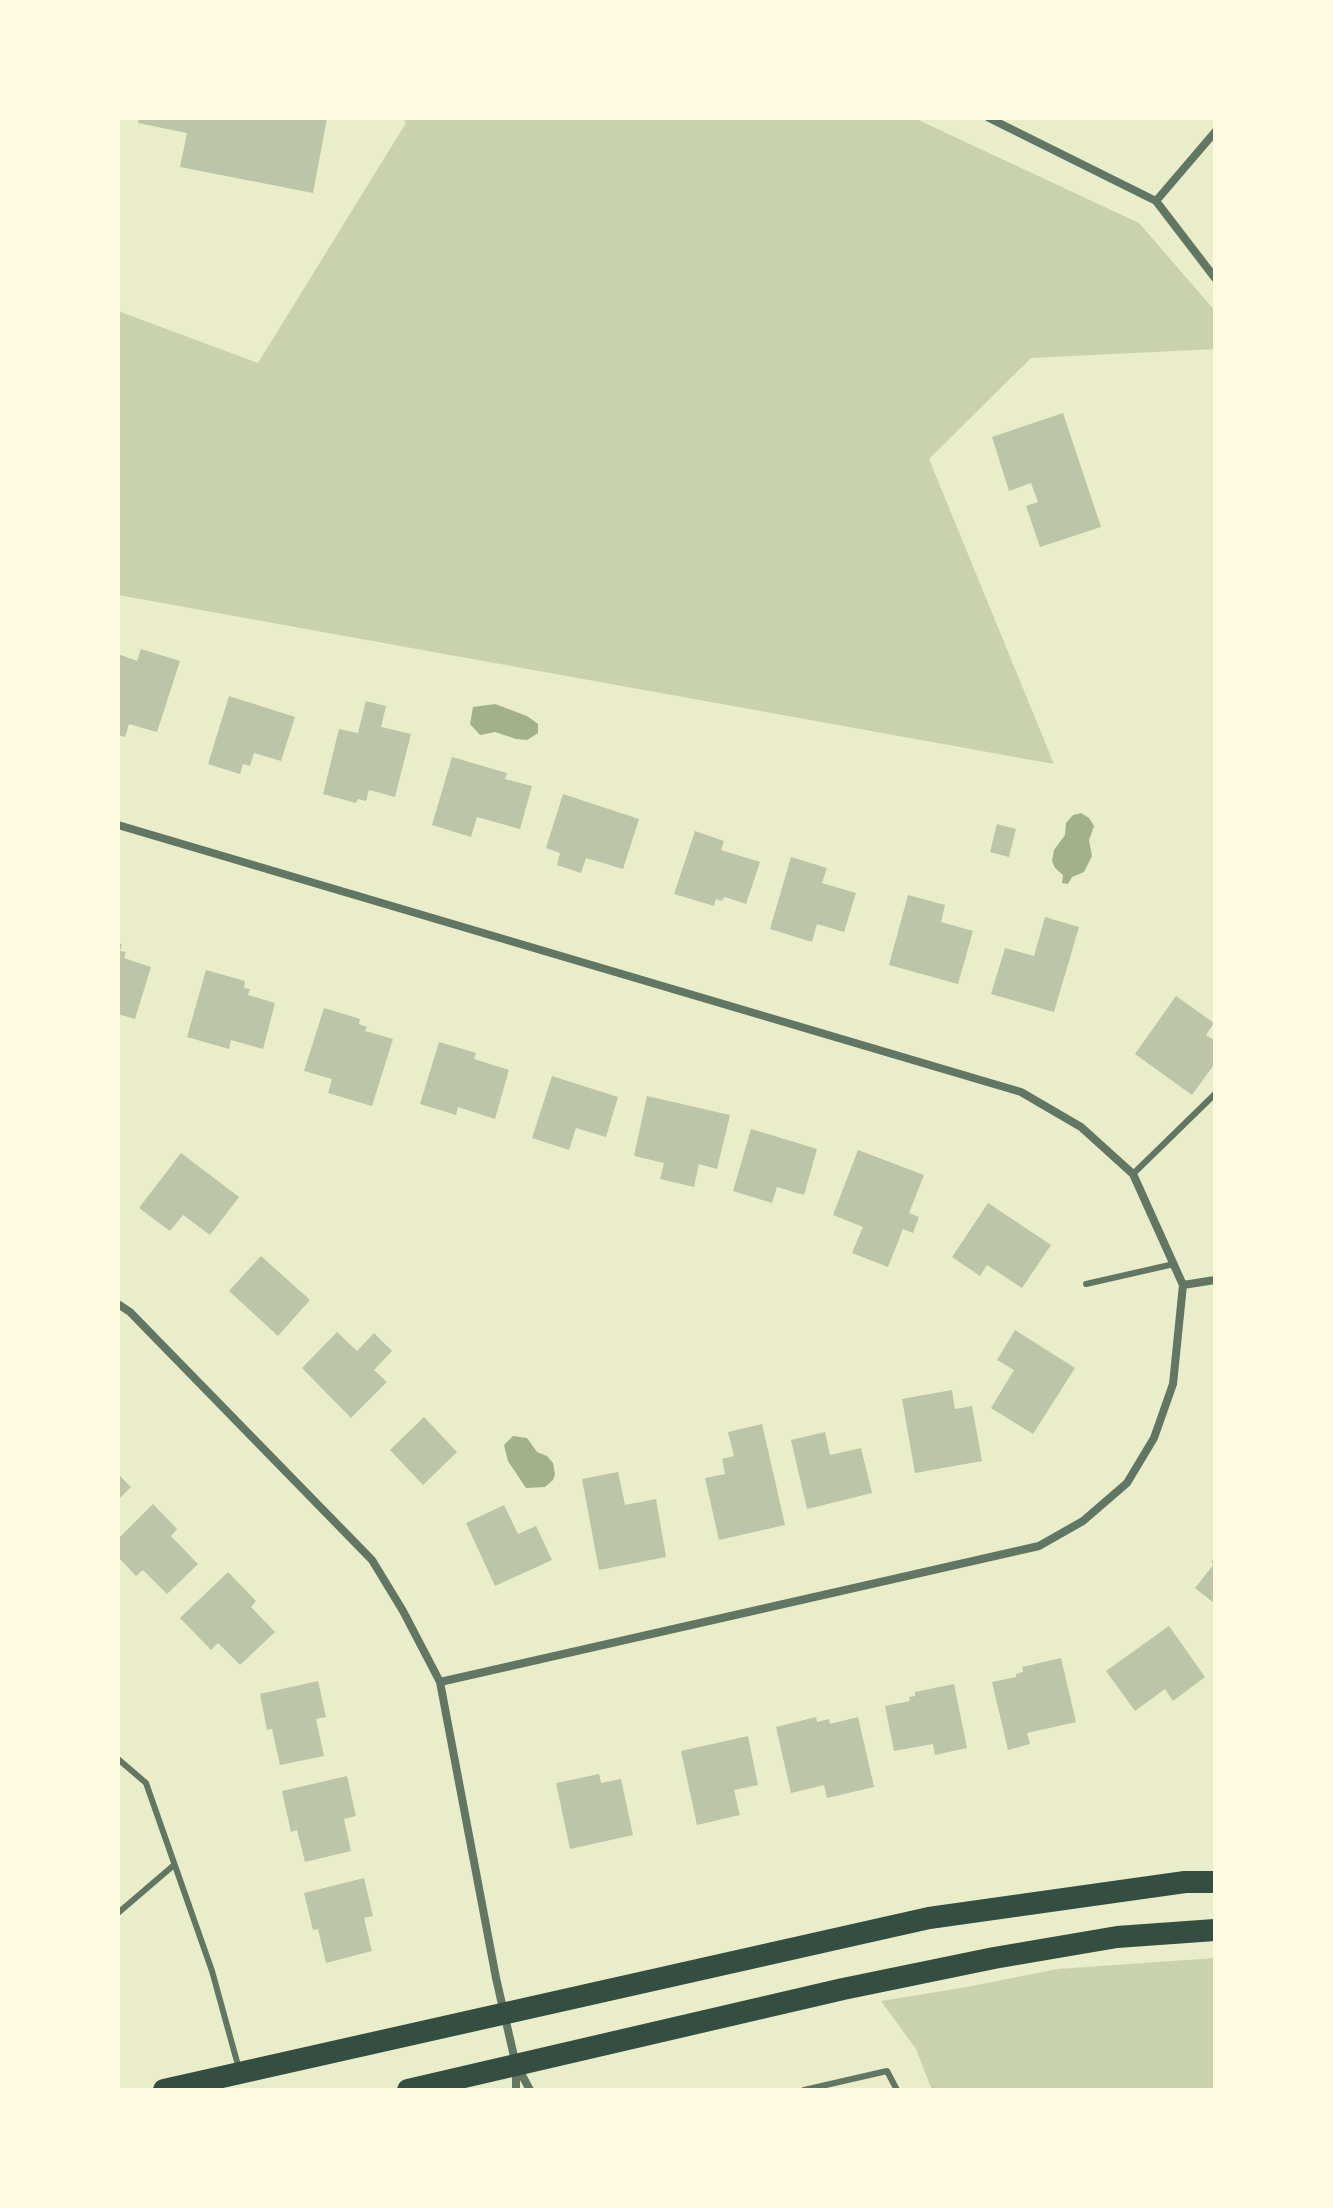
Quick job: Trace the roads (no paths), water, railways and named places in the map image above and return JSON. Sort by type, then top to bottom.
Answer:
[{"type":"highway","points":[[164,2090],[929,1918],[1185,1882],[1215,1882]]},
{"type":"highway","points":[[408,2090],[843,1989],[994,1958],[1117,1937],[1215,1930]]},
{"type":"street","points":[[989,118],[1156,201],[1215,278]]},
{"type":"street","points":[[1156,201],[1215,132]]},
{"type":"street","points":[[118,825],[1021,1092],[1081,1127],[1133,1174],[1183,1285],[1173,1384],[1154,1438],[1127,1483],[1083,1521],[1039,1546],[440,1682]]},
{"type":"street","points":[[1183,1285],[1215,1280]]},
{"type":"street","points":[[118,1304],[130,1312],[372,1560],[440,1682],[516,2065],[516,2090]]},
{"type":"street","points":[[516,2065],[530,2090]]},
{"type":"lane","points":[[1133,1174],[1215,1094]]},
{"type":"lane","points":[[1086,1284],[1174,1264]]},
{"type":"lane","points":[[118,1759],[146,1783],[212,1971],[240,2073]]},
{"type":"lane","points":[[118,1913],[174,1865]]},
{"type":"lane","points":[[804,2090],[887,2071],[897,2090]]}]
